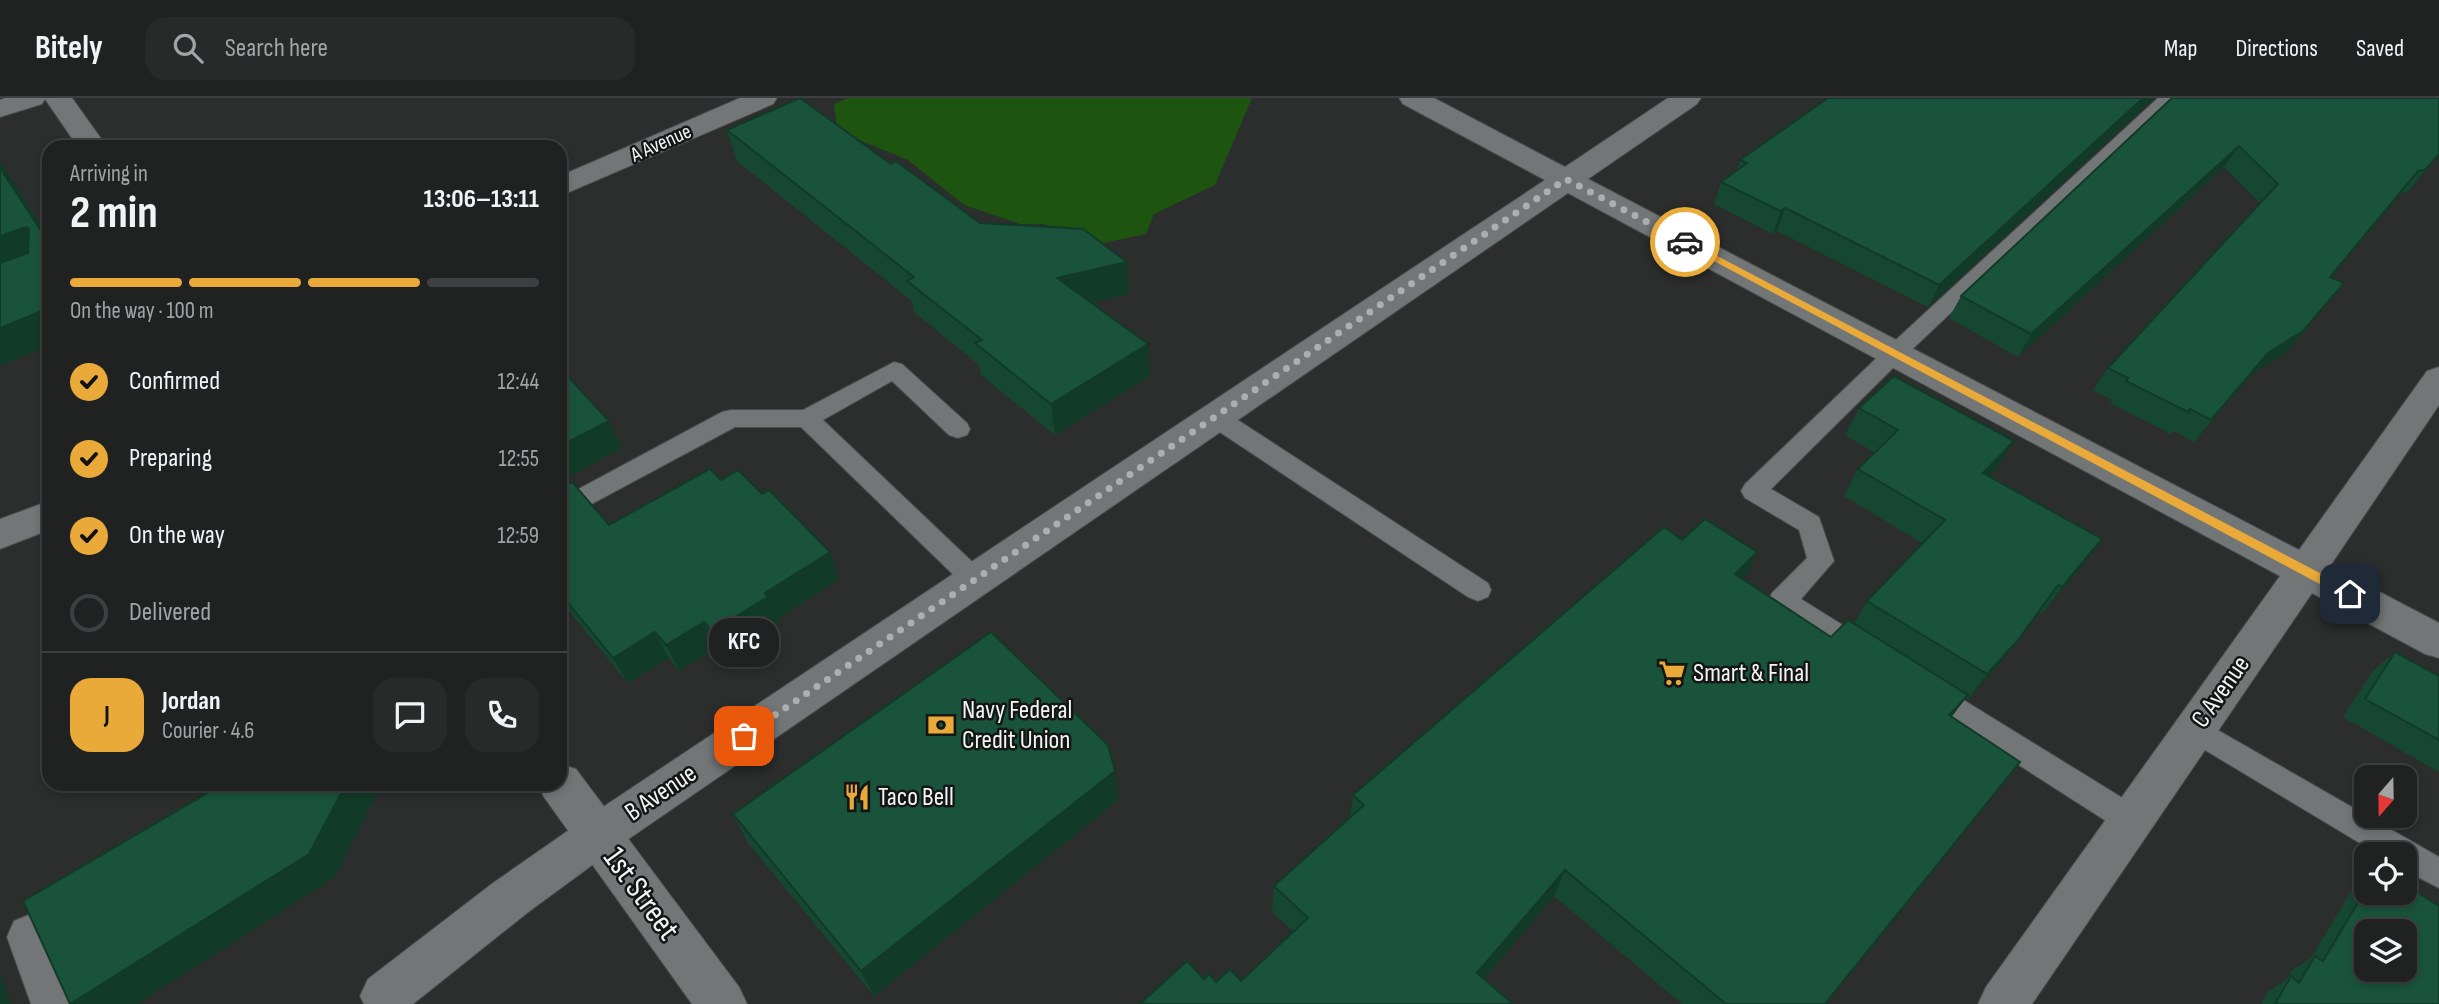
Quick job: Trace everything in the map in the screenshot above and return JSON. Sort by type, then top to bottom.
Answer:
[{"type":"street","points":[[0,109],[32,98]]},
{"type":"street","points":[[58,98],[88,140]]},
{"type":"street","name":"A Avenue","points":[[567,184],[763,98]]},
{"type":"street","points":[[1413,98],[2439,642]]},
{"type":"street","name":"B Avenue","points":[[379,1000],[510,898],[598,835],[1687,98]]},
{"type":"street","name":"C Avenue","points":[[2003,1004],[2439,379]]},
{"type":"street","points":[[0,536],[42,518]]},
{"type":"street","name":"1st Street","points":[[566,791],[722,1004]]},
{"type":"street","points":[[31,937],[56,1004]]},
{"type":"lane","points":[[2132,820],[1782,601],[1821,561],[1810,524],[1754,491],[1895,353],[2169,98]]},
{"type":"lane","points":[[567,508],[731,418],[807,419],[894,370],[958,429]]},
{"type":"lane","points":[[1215,417],[1478,590]]},
{"type":"lane","points":[[807,419],[975,580]]},
{"type":"lane","points":[[2195,729],[2439,873]]},
{"type":"green space","points":[[848,98],[1252,98],[1215,185],[1154,214],[1146,234],[1089,246],[1044,224],[1020,224],[964,205],[908,160],[837,131],[834,104]]},
{"type":"building","points":[[800,98],[891,164],[896,161],[980,223],[1083,229],[1127,262],[1057,278],[1148,344],[1051,404],[975,343],[982,340],[907,281],[914,277],[727,130]]},
{"type":"building","points":[[1828,98],[2143,98],[1939,285],[1785,208],[1781,211],[1721,182],[1747,163],[1740,160]]},
{"type":"building","points":[[2172,98],[2439,98],[2439,154],[2425,170],[2418,171],[2330,277],[2344,283],[2303,331],[2268,353],[2211,420],[2190,409],[2188,412],[2126,381],[2128,378],[2108,368],[2278,184],[2239,146],[2031,334],[1961,296]]},
{"type":"building","points":[[0,168],[42,232],[42,311],[0,328],[0,263],[28,253],[29,229],[26,227],[0,236]]},
{"type":"building","points":[[567,376],[609,421],[567,442]]},
{"type":"building","points":[[1894,376],[2014,441],[1983,473],[2102,539],[2062,587],[2058,585],[2018,640],[1987,674],[1867,601],[1945,520],[1858,469],[1898,430],[1859,408]]},
{"type":"building","points":[[710,469],[721,480],[738,470],[762,494],[769,490],[830,552],[765,593],[768,597],[712,631],[704,622],[666,645],[655,632],[613,658],[567,602],[567,485],[572,482],[609,525]]},
{"type":"building","name":"Smart & Final","points":[[1705,519],[1757,552],[1735,574],[1831,637],[1848,620],[1968,695],[1949,715],[2020,762],[1825,1004],[1726,1004],[1565,870],[1477,973],[1513,1004],[1140,1004],[1187,961],[1204,979],[1209,974],[1216,982],[1230,969],[1241,981],[1308,918],[1274,886],[1364,805],[1353,795],[1664,527],[1682,540]]},
{"type":"building","points":[[991,632],[1108,745],[1115,771],[861,971],[733,814]]},
{"type":"building","points":[[2395,652],[2439,676],[2439,740],[2365,699]]},
{"type":"building","points":[[211,791],[342,791],[309,854],[70,1004],[23,901]]},
{"type":"building","points":[[2418,893],[2439,906],[2439,1004],[2275,1004],[2291,976],[2299,983],[2315,956],[2323,961],[2356,905],[2417,905]]},
{"type":"way so far","points":[[744,736],[1566,179],[1685,242]]},
{"type":"place","name":"Smart & Final","points":[[1672,673]]},
{"type":"place","name":"Navy Federal Credit Union","points":[[941,725]]},
{"type":"place","name":"KFC","points":[[744,736]]},
{"type":"place","name":"Taco Bell","points":[[857,797]]},
{"type":"route","points":[[1685,242],[2350,594]]}]
